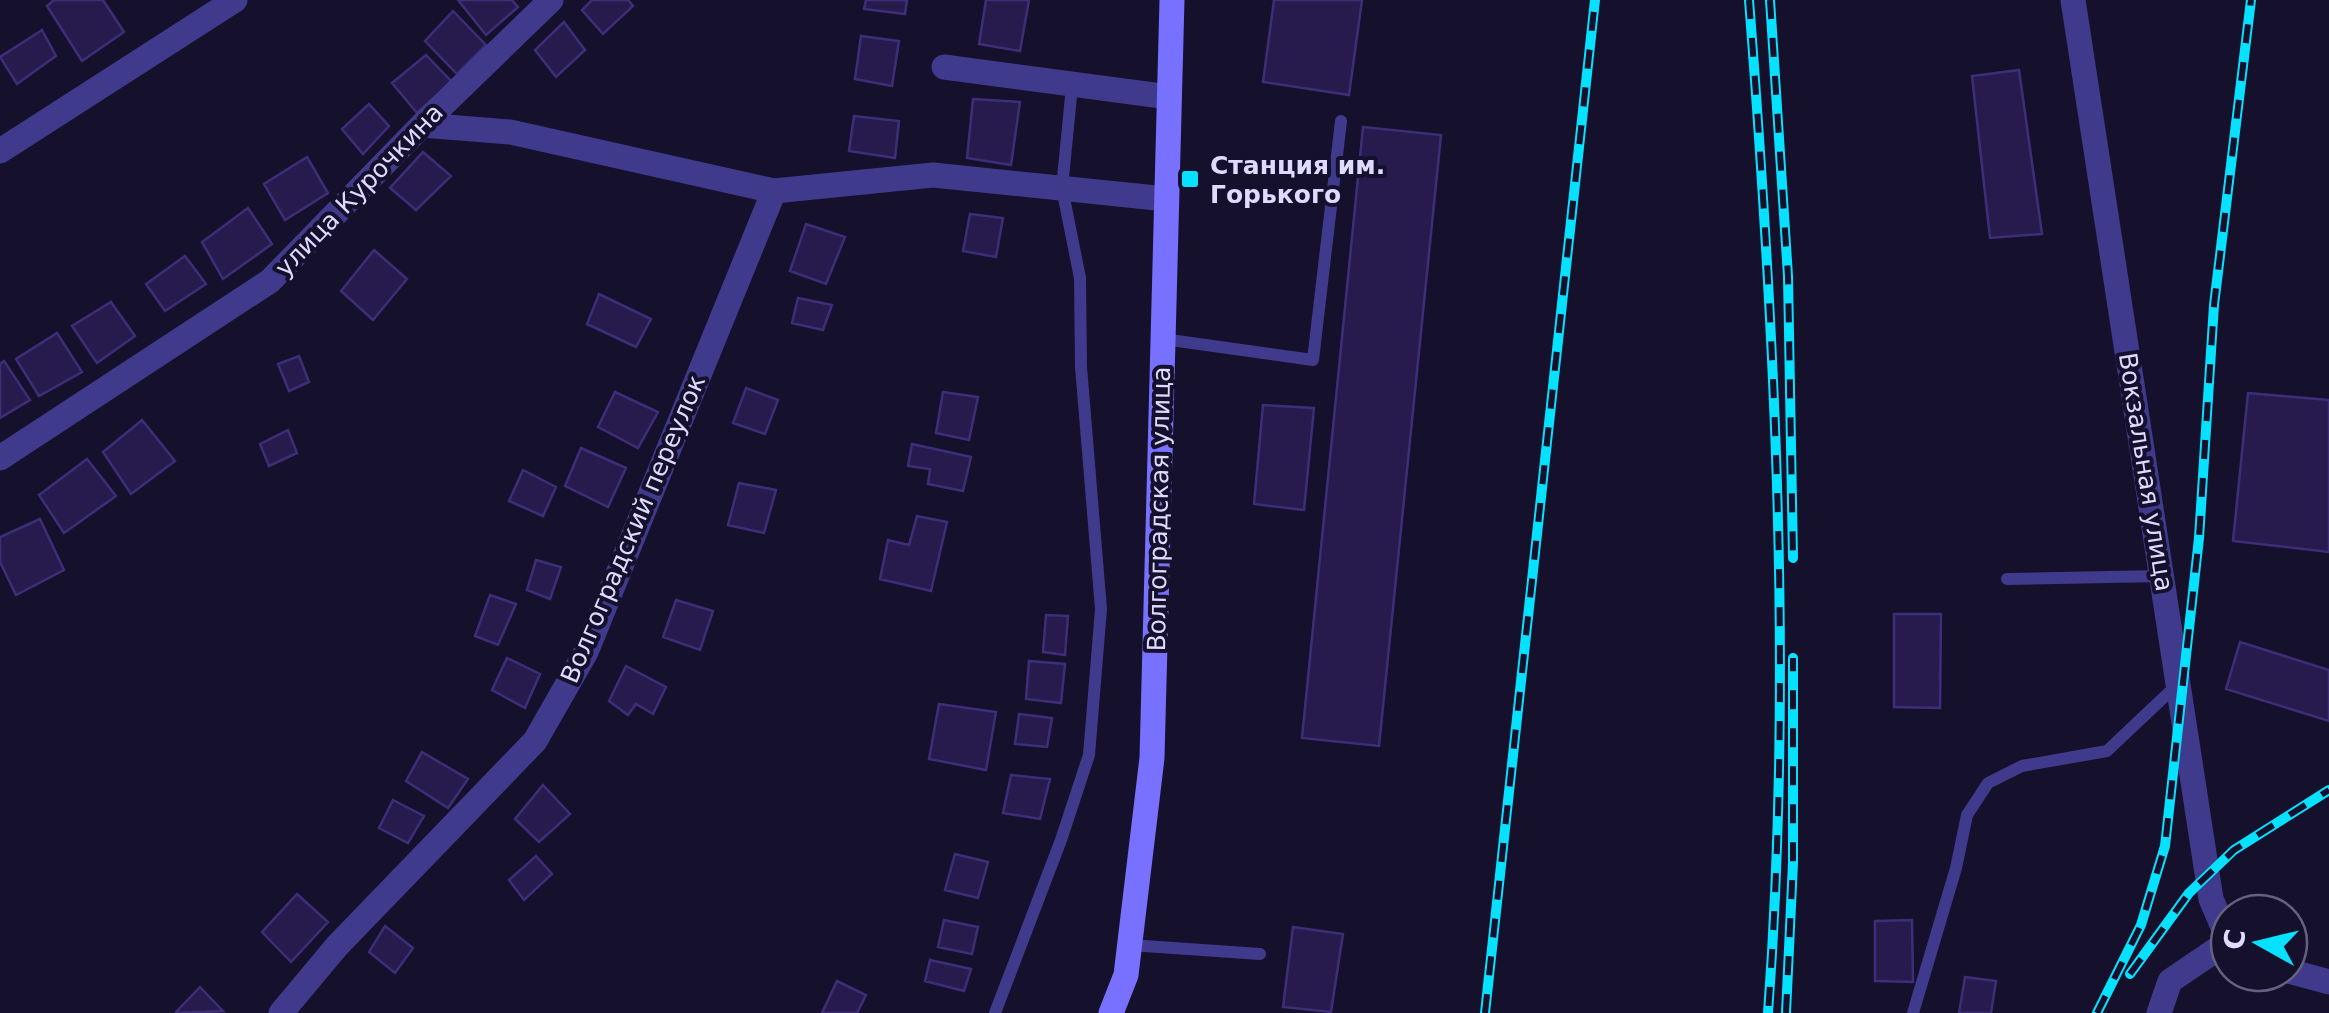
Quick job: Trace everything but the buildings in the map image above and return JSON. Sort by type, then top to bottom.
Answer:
[{"type":"main road","name":"Волгоградская улица","points":[[1111,1013],[1126,974],[1152,758],[1172,0]]},
{"type":"street","points":[[0,151],[235,0]]},
{"type":"street","name":"улица Курочкина","points":[[0,458],[270,281],[551,0]]},
{"type":"street","name":"Вокзальная улица","points":[[2073,0],[2211,893]]},
{"type":"street","points":[[944,67],[1169,96]]},
{"type":"street","points":[[422,125],[510,132],[774,190],[932,175],[1166,199]]},
{"type":"street","name":"Волгоградский переулок","points":[[281,1013],[337,946],[536,741],[586,652],[774,190]]},
{"type":"street","points":[[2160,1013],[2170,981],[2209,955]]},
{"type":"lane","points":[[995,1013],[1089,755],[1102,610],[1081,367],[1080,278],[1062,188],[1072,86]]},
{"type":"lane","points":[[1163,340],[1313,360],[1341,121]]},
{"type":"lane","points":[[2007,579],[2162,576]]},
{"type":"lane","points":[[1913,1013],[1956,868],[1967,815],[1988,783],[2022,766],[2107,751],[2178,684]]},
{"type":"lane","points":[[1130,945],[1260,954]]},
{"type":"railway","points":[[1485,1013],[1595,0]]},
{"type":"railway","points":[[1749,0],[1778,506],[1779,760],[1768,1013]]},
{"type":"railway","points":[[1770,0],[1788,276],[1793,558]]},
{"type":"railway","points":[[2097,1013],[2141,925],[2165,846],[2199,538],[2214,305],[2251,0]]},
{"type":"railway","points":[[1786,1013],[1793,863],[1793,658]]},
{"type":"railway","points":[[2130,974],[2189,893],[2234,850],[2329,790]]},
{"type":"place","name":"Станция им. Горького","points":[[1190,179]]}]
